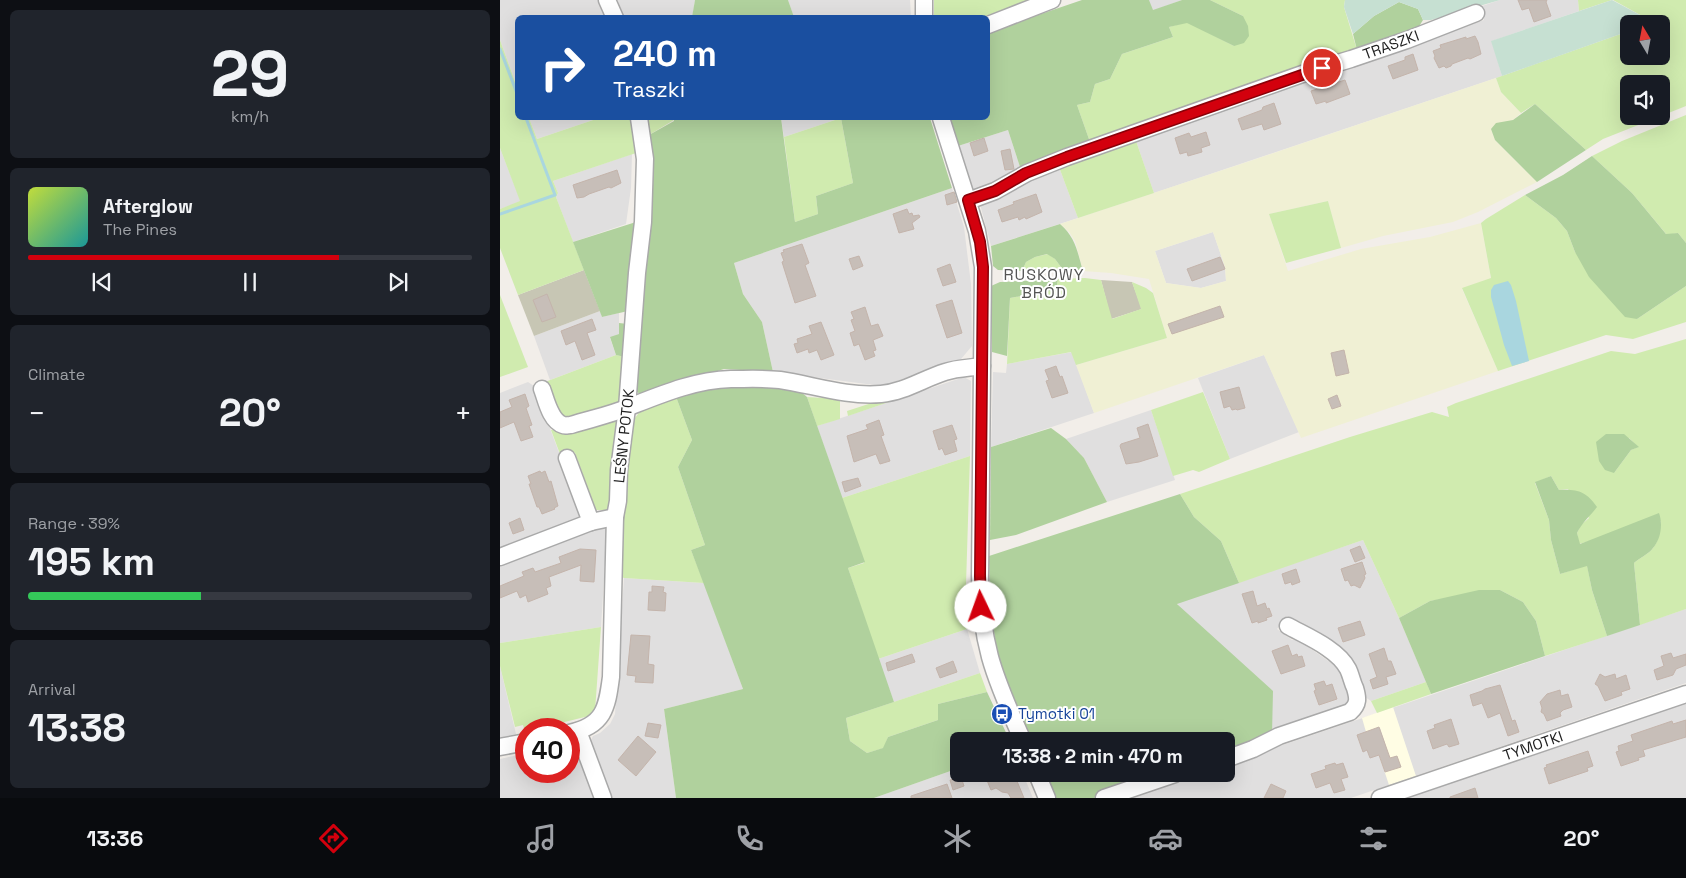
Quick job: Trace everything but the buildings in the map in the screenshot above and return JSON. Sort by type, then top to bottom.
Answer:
[{"type":"street","points":[[607,0],[614,15]]},
{"type":"street","points":[[924,0],[924,15]]},
{"type":"street","points":[[990,24],[1052,0]]},
{"type":"street","name":"TRASZKI","points":[[968,200],[995,191],[1026,173],[1067,157],[1308,72],[1398,43],[1476,13]]},
{"type":"street","name":"LEŚNY POTOK","points":[[580,729],[592,724],[603,714],[607,703],[611,677],[615,517],[618,501],[619,470],[628,408],[634,310],[646,173],[639,120]]},
{"type":"street","points":[[942,120],[980,242],[983,267],[980,576],[982,610],[990,658],[1019,732]]},
{"type":"street","points":[[542,389],[556,420],[562,425],[571,425],[705,382],[779,380],[821,389],[866,395],[901,390],[951,370],[982,366]]},
{"type":"street","points":[[567,458],[591,522]]},
{"type":"street","points":[[500,557],[591,522],[615,517]]},
{"type":"street","points":[[1235,756],[1253,750],[1279,736],[1350,712],[1358,702],[1348,669],[1342,660],[1332,651],[1288,626]]},
{"type":"street","name":"TYMOTKI","points":[[1380,798],[1686,694]]},
{"type":"street","points":[[500,748],[515,745]]},
{"type":"street","points":[[580,747],[603,798]]},
{"type":"street","points":[[1040,782],[1047,798]]},
{"type":"street","points":[[1104,798],[1151,782]]},
{"type":"shaded area","points":[[500,0],[604,0],[611,15],[515,15],[515,81],[500,40]]},
{"type":"shaded area","points":[[612,0],[695,0],[692,15],[619,15]]},
{"type":"shaded area","points":[[788,0],[910,0],[911,15],[793,15]]},
{"type":"shaded area","points":[[1149,0],[1182,0],[1152,11]]},
{"type":"shaded area","points":[[1345,0],[1500,0],[1431,20],[1423,20],[1418,9],[1399,2],[1374,16],[1353,34],[1344,7]]},
{"type":"shaded area","points":[[1500,0],[1578,0],[1579,11],[1492,41],[1502,76],[1154,193],[1136,141],[1484,20],[1479,7]]},
{"type":"shaded area","points":[[1612,0],[1640,15],[1620,15],[1620,34],[1502,76],[1491,41]]},
{"type":"shaded area","points":[[1496,78],[1501,92],[1521,113],[1513,120],[1491,129],[1495,140],[1537,182],[1478,212],[1453,222],[1383,236],[1341,248],[1328,201],[1269,214],[1288,271],[1361,249],[1430,237],[1481,223],[1491,279],[1462,289],[1498,371],[1301,438],[1264,355],[1094,413],[1076,365],[1167,338],[1149,279],[1083,271],[1075,241],[1060,224]],"holes":[[[1213,232],[1225,267],[1226,281],[1201,288],[1166,283],[1155,251]]]},
{"type":"shaded area","points":[[530,120],[593,120],[537,139]]},
{"type":"shaded area","points":[[781,120],[835,120],[784,137]]},
{"type":"shaded area","points":[[1008,130],[1020,167],[1006,174],[1000,184],[973,192],[958,146]]},
{"type":"shaded area","points":[[500,148],[521,202],[500,209]]},
{"type":"shaded area","points":[[632,154],[631,188],[626,224],[573,242],[556,197],[558,193],[553,181]]},
{"type":"shaded area","points":[[1059,167],[1078,218],[991,246],[980,204],[1004,197],[1019,181]]},
{"type":"shaded area","points":[[952,188],[964,227],[971,284],[972,346],[961,359],[882,386],[773,372],[762,322],[743,294],[734,263]]},
{"type":"shaded area","points":[[1213,232],[1225,267],[1226,281],[1201,288],[1166,283],[1155,251]]},
{"type":"shaded area","points":[[584,270],[600,311],[534,336],[518,295]]},
{"type":"shaded area","points":[[1101,280],[1132,282],[1142,309],[1111,319]]},
{"type":"shaded area","points":[[600,311],[602,317],[619,313],[619,334],[610,338],[616,355],[550,380],[534,336]]},
{"type":"shaded area","points":[[1072,352],[1094,413],[991,447],[993,372],[1006,373],[1007,364]]},
{"type":"shaded area","points":[[1264,355],[1299,432],[1230,459],[1198,378]]},
{"type":"shaded area","points":[[964,377],[971,381],[970,456],[842,498],[817,426]]},
{"type":"shaded area","points":[[528,382],[534,386],[581,511],[579,518],[500,548],[500,393]]},
{"type":"shaded area","points":[[1151,410],[1175,480],[1107,502],[1084,458],[1066,439]]},
{"type":"shaded area","points":[[602,526],[607,529],[601,627],[500,643],[500,566]]},
{"type":"shaded area","points":[[1363,540],[1426,682],[1371,701],[1365,697],[1352,658],[1287,616],[1277,629],[1292,640],[1298,640],[1340,669],[1352,702],[1349,708],[1272,734],[1177,603]]},
{"type":"shaded area","points":[[624,578],[704,583],[743,689],[664,709],[676,798],[610,798],[590,742],[593,736],[600,733],[610,724],[615,714]]},
{"type":"shaded area","points":[[1686,609],[1686,683],[1351,798],[1129,798],[1176,782],[1235,782],[1235,761]]},
{"type":"shaded area","points":[[967,629],[980,673],[894,702],[878,659]]},
{"type":"shaded area","points":[[500,666],[515,734],[500,738]]},
{"type":"shaded area","points":[[1686,703],[1686,798],[1404,798],[1588,735]]},
{"type":"shaded area","points":[[1393,707],[1416,776],[1389,785],[1379,755],[1386,753],[1380,728],[1366,732],[1362,718]]},
{"type":"shaded area","points":[[580,755],[596,798],[500,798],[500,759],[515,756],[515,783],[580,783]]},
{"type":"shaded area","points":[[950,771],[950,782],[1026,782],[1033,798],[874,798]]},
{"type":"green space","points":[[695,0],[788,0],[793,15],[692,15]]},
{"type":"green space","points":[[934,0],[1030,0],[988,15],[934,15]]},
{"type":"green space","points":[[1082,0],[1149,0],[1153,10],[1182,0],[1210,0],[1243,16],[1248,26],[1249,36],[1244,43],[1234,46],[1187,23],[1169,27],[1173,37],[1122,54],[1110,79],[1095,84],[1090,102],[1077,105],[1090,142],[1020,167],[1008,130],[958,146],[950,120],[990,120],[990,31]]},
{"type":"green space","points":[[1210,0],[1345,0],[1344,7],[1357,50],[1090,142],[1077,105],[1090,102],[1095,84],[1110,79],[1122,54],[1173,37],[1169,27],[1187,22],[1234,46],[1243,16]]},
{"type":"green space","points":[[1578,0],[1612,0],[1579,11]]},
{"type":"green space","points":[[1613,0],[1686,0],[1686,106],[1670,112],[1670,75],[1620,75],[1620,125],[1638,125],[1603,139],[1586,150],[1535,104],[1521,113],[1501,92],[1496,78],[1620,34],[1620,65],[1670,65],[1670,15],[1640,15]]},
{"type":"green space","points":[[1399,2],[1418,9],[1423,20],[1418,28],[1357,50],[1353,34],[1374,16]]},
{"type":"green space","points":[[500,40],[515,81],[515,120],[530,120],[537,139],[593,120],[633,120],[639,152],[553,181],[558,193],[556,197],[584,270],[518,295],[500,248],[500,209],[520,201],[500,148]]},
{"type":"green space","points":[[1535,104],[1586,150],[1537,182],[1495,140],[1491,129],[1496,123],[1513,120]]},
{"type":"green space","points":[[1686,115],[1686,243],[1678,233],[1667,235],[1632,193],[1592,156],[1661,125],[1670,125],[1670,122]]},
{"type":"green space","points":[[646,120],[674,120],[649,135]]},
{"type":"green space","points":[[781,120],[795,222],[818,214],[816,196],[853,183],[841,120],[931,120],[952,188],[734,263],[743,294],[762,322],[773,372],[724,369],[641,395],[636,391],[649,135],[674,121]]},
{"type":"green space","points":[[835,120],[841,120],[853,183],[816,196],[818,214],[795,222],[784,137]]},
{"type":"green space","points":[[1136,141],[1154,193],[1078,218],[1059,167]]},
{"type":"green space","points":[[1592,156],[1632,193],[1666,234],[1678,233],[1686,243],[1686,286],[1637,319],[1625,317],[1589,277],[1575,252],[1567,231],[1556,218],[1525,195],[1563,175]]},
{"type":"green space","points":[[1525,195],[1556,218],[1567,231],[1575,252],[1637,319],[1686,286],[1686,322],[1633,339],[1606,335],[1498,371],[1462,288],[1491,278],[1481,223]]},
{"type":"green space","points":[[1328,201],[1341,248],[1286,263],[1269,214]]},
{"type":"green space","points":[[636,222],[628,311],[602,317],[573,242]]},
{"type":"green space","points":[[1060,224],[1073,240],[1083,271],[1064,271],[1055,259],[1047,254],[1026,262],[1022,271],[998,270],[993,266],[991,246]]},
{"type":"green space","points":[[1048,254],[1055,259],[1064,271],[1022,271],[1026,262],[1035,257]]},
{"type":"green space","points":[[1085,278],[1101,280],[1112,319],[1141,309],[1132,282],[1153,293],[1167,338],[1076,365],[1071,352],[1007,364],[1010,298],[1056,290],[1058,279]]},
{"type":"green space","points":[[1058,279],[1056,290],[1010,298],[1007,356],[992,352],[991,286],[1000,282]]},
{"type":"green space","points":[[500,295],[528,367],[500,377]]},
{"type":"green space","points":[[619,323],[628,324],[625,357],[616,355],[610,337],[619,334]]},
{"type":"green space","points":[[1686,339],[1686,609],[1640,625],[1634,563],[1649,552],[1657,542],[1661,521],[1579,544],[1577,533],[1581,525],[1589,518],[1568,489],[1559,490],[1551,476],[1535,483],[1549,520],[1551,540],[1560,574],[1587,565],[1592,590],[1607,636],[1545,656],[1536,621],[1523,602],[1500,590],[1430,601],[1399,618],[1363,540],[1239,583],[1221,541],[1194,517],[1180,494],[1350,437],[1432,412],[1449,417],[1447,407],[1456,403],[1611,351],[1635,354]],"holes":[[[1629,438],[1638,447],[1631,450],[1614,473]]]},
{"type":"green space","points":[[616,355],[625,357],[620,407],[564,420],[545,382]]},
{"type":"green space","points":[[723,384],[780,387],[801,393],[807,397],[865,562],[848,568],[894,702],[846,718],[850,741],[867,753],[883,748],[888,737],[938,720],[938,704],[987,692],[1006,732],[950,732],[950,771],[874,798],[676,798],[664,709],[743,689],[691,550],[705,545],[678,467],[692,440],[675,394]]},
{"type":"green space","points":[[1203,392],[1230,459],[1199,472],[1193,470],[1173,476],[1151,410]]},
{"type":"green space","points":[[675,394],[692,440],[678,467],[705,545],[691,550],[704,583],[624,578],[620,576],[623,487],[629,426],[644,406]]},
{"type":"green space","points":[[807,397],[840,399],[840,419],[817,426]]},
{"type":"green space","points":[[887,398],[889,402],[848,416],[847,411]]},
{"type":"green space","points":[[619,415],[610,510],[596,510],[575,453],[572,451],[560,454],[551,430]]},
{"type":"green space","points":[[1051,428],[1066,439],[1084,458],[1107,502],[1016,535],[990,540],[991,447]]},
{"type":"green space","points":[[1606,434],[1624,434],[1639,447],[1631,450],[1614,473],[1605,470],[1599,461],[1596,442]]},
{"type":"green space","points":[[970,456],[966,585],[970,628],[878,659],[848,568],[864,563],[842,498]]},
{"type":"green space","points":[[1551,476],[1559,490],[1581,492],[1589,497],[1597,507],[1577,533],[1580,544],[1659,513],[1661,527],[1656,544],[1634,563],[1640,625],[1607,636],[1592,590],[1587,566],[1560,574],[1551,540],[1549,520],[1535,482]]},
{"type":"green space","points":[[1180,494],[1194,517],[1221,541],[1239,583],[1177,604],[1273,691],[1272,734],[1235,748],[1235,732],[1026,732],[999,667],[990,604],[989,556]]},
{"type":"green space","points":[[1479,590],[1500,590],[1523,602],[1536,621],[1545,656],[1431,694],[1399,618],[1430,601]]},
{"type":"green space","points":[[601,627],[595,711],[589,716],[580,718],[515,718],[515,727],[500,666],[500,643]]},
{"type":"green space","points":[[980,673],[987,692],[938,704],[938,720],[888,737],[884,748],[867,753],[850,741],[846,718]]},
{"type":"green space","points":[[1426,682],[1431,694],[1377,713],[1371,701]]},
{"type":"green space","points":[[1049,782],[1139,782],[1094,798],[1056,798]]},
{"type":"water","points":[[1508,281],[1516,301],[1529,361],[1512,366],[1504,345],[1491,297],[1491,290],[1494,285]]},
{"type":"waterway","points":[[500,49],[515,88]]},
{"type":"waterway","points":[[500,214],[555,195],[527,120]]},
{"type":"place","name":"Tymotki 01","points":[[1002,714]]},
{"type":"district","name":"RUSKOWY BRÓD","points":[[1044,283]]},
{"type":"route","points":[[981,607],[983,267],[980,242],[968,200],[995,191],[1026,173],[1067,157],[1322,68]]}]
